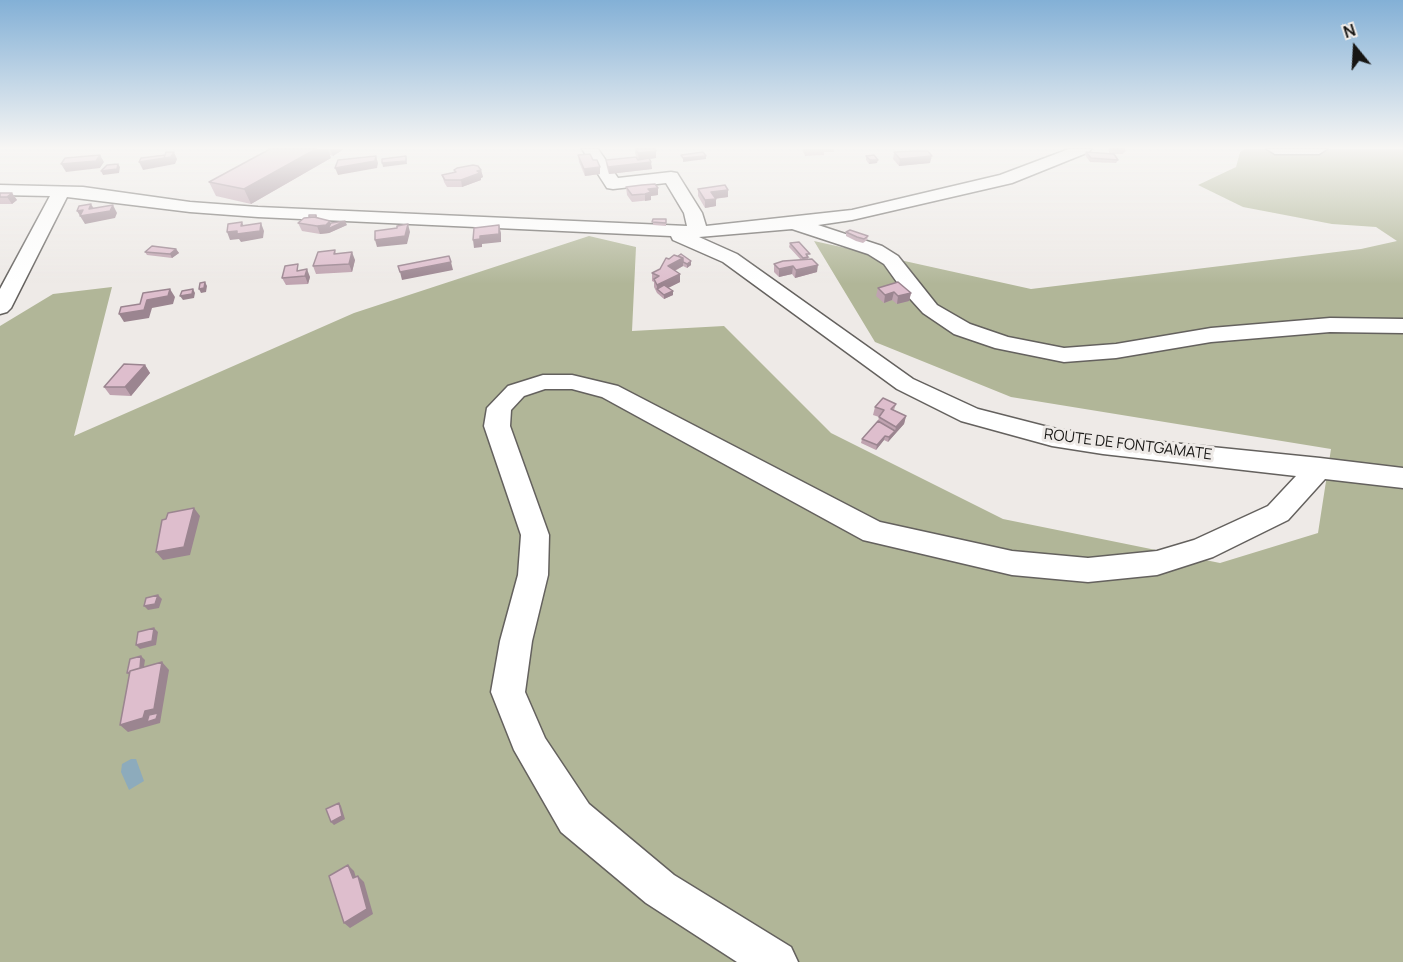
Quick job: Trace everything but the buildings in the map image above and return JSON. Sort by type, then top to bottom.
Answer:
[{"type":"street","points":[[0,308],[50,217],[59,194]]},
{"type":"street","points":[[84,194],[190,207],[264,213],[698,232],[795,223],[863,212],[942,194]]},
{"type":"street","points":[[190,207],[213,194]]},
{"type":"street","points":[[681,194],[693,213],[698,232]]},
{"type":"street","points":[[795,223],[875,250],[891,260],[930,309],[962,329],[1003,343],[1064,356],[1116,351],[1223,334],[1330,325],[1403,326]]},
{"type":"street","name":"ROUTE DE FONTGAMATE","points":[[655,231],[695,241],[730,258],[905,384],[970,415],[1041,435],[1103,445],[1320,467],[1403,478]]},
{"type":"street","points":[[776,962],[660,889],[575,818],[532,750],[508,692],[516,640],[533,575],[535,535],[497,426],[500,408],[516,391],[543,382],[572,382],[610,391],[873,532],[1012,563],[1088,570],[1157,562],[1194,552],[1278,513],[1320,467]]},
{"type":"green space","points":[[1216,194],[1403,194],[1403,962],[0,962],[0,326],[53,294],[112,287],[74,436],[354,313],[589,236],[636,247],[632,331],[724,326],[831,433],[1003,519],[1220,563],[1318,533],[1331,449],[1011,397],[875,342],[814,241],[1031,289],[1361,249],[1397,241],[1376,227],[1332,224],[1243,207]]},
{"type":"water","points":[[136,759],[144,781],[129,790],[121,772],[122,764]]}]
